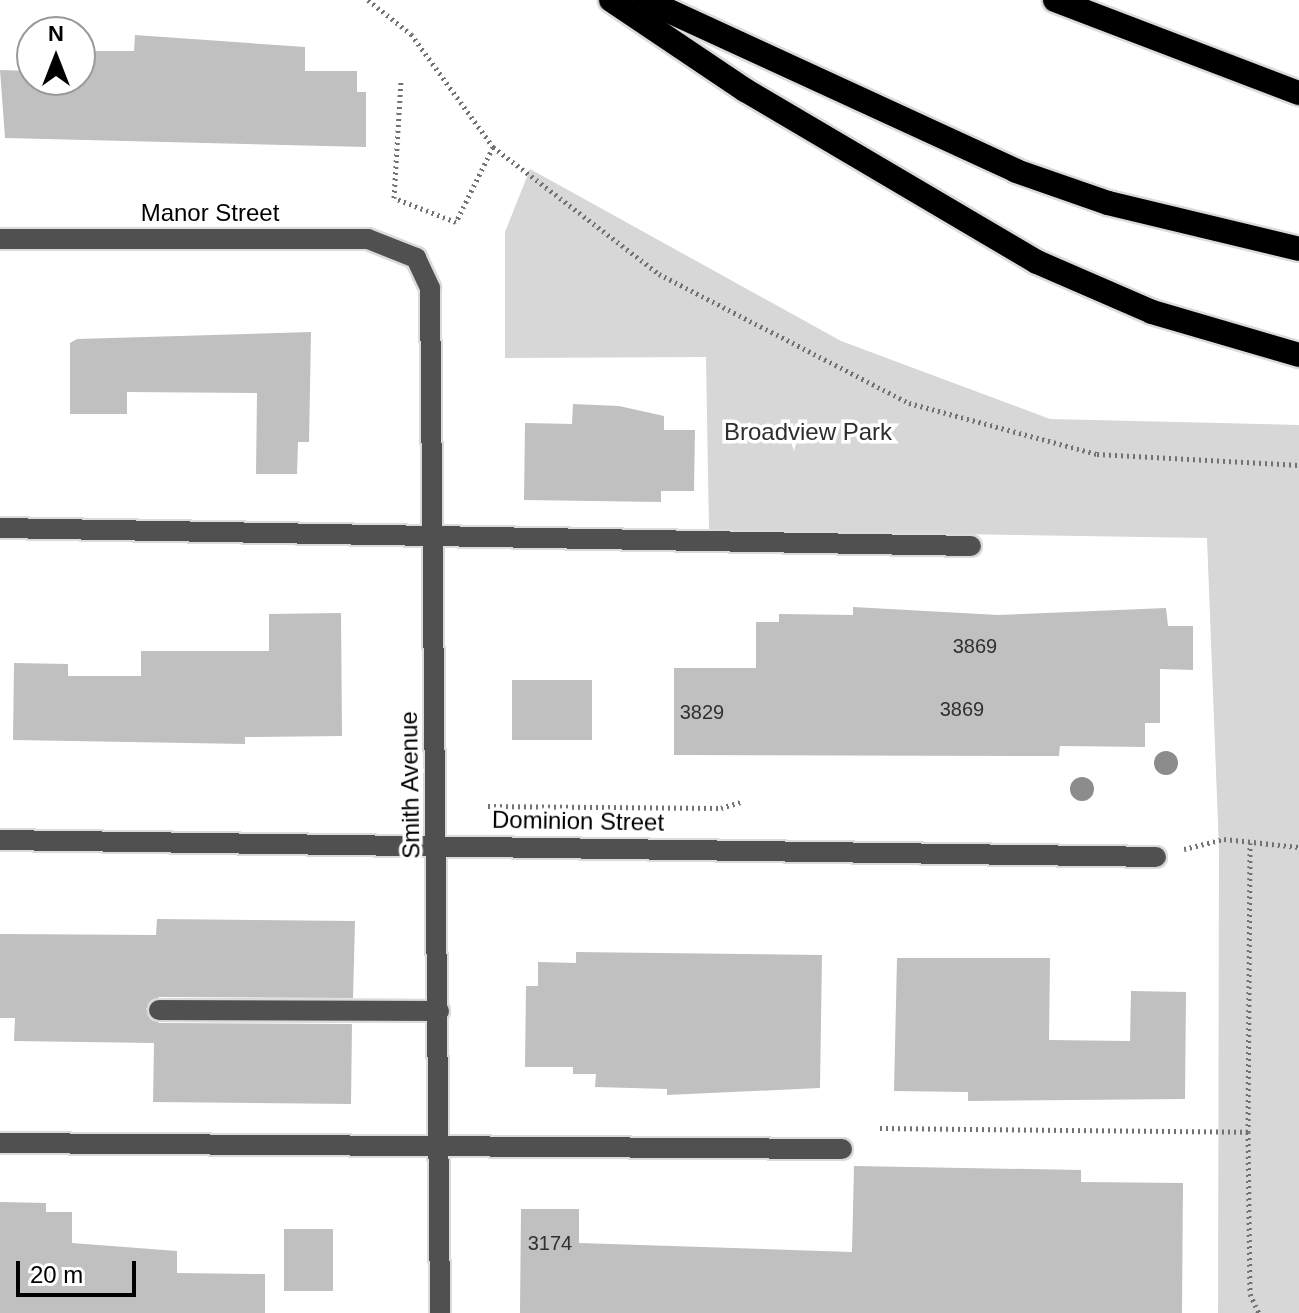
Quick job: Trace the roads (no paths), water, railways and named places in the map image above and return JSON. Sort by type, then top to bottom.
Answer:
[{"type":"highway","points":[[611,0],[745,90],[1037,262],[1152,312],[1299,355]]},
{"type":"highway","points":[[645,0],[1016,171],[1108,203],[1299,249]]},
{"type":"highway","points":[[1055,0],[1299,93]]},
{"type":"street","points":[[0,239],[0,249]]},
{"type":"street","name":"Manor Street","points":[[0,239],[368,239],[416,258]]},
{"type":"street","name":"Smith Avenue","points":[[416,258],[430,288],[431,539],[442,1142],[440,1313]]},
{"type":"street","points":[[0,528],[431,539],[971,546]]},
{"type":"street","name":"Dominion Street","points":[[0,840],[1156,857]]},
{"type":"street","points":[[159,1010],[439,1011]]},
{"type":"street","points":[[0,1143],[442,1142],[842,1149]]},
{"type":"park label","name":"Broadview Park","points":[[808,432]]}]
